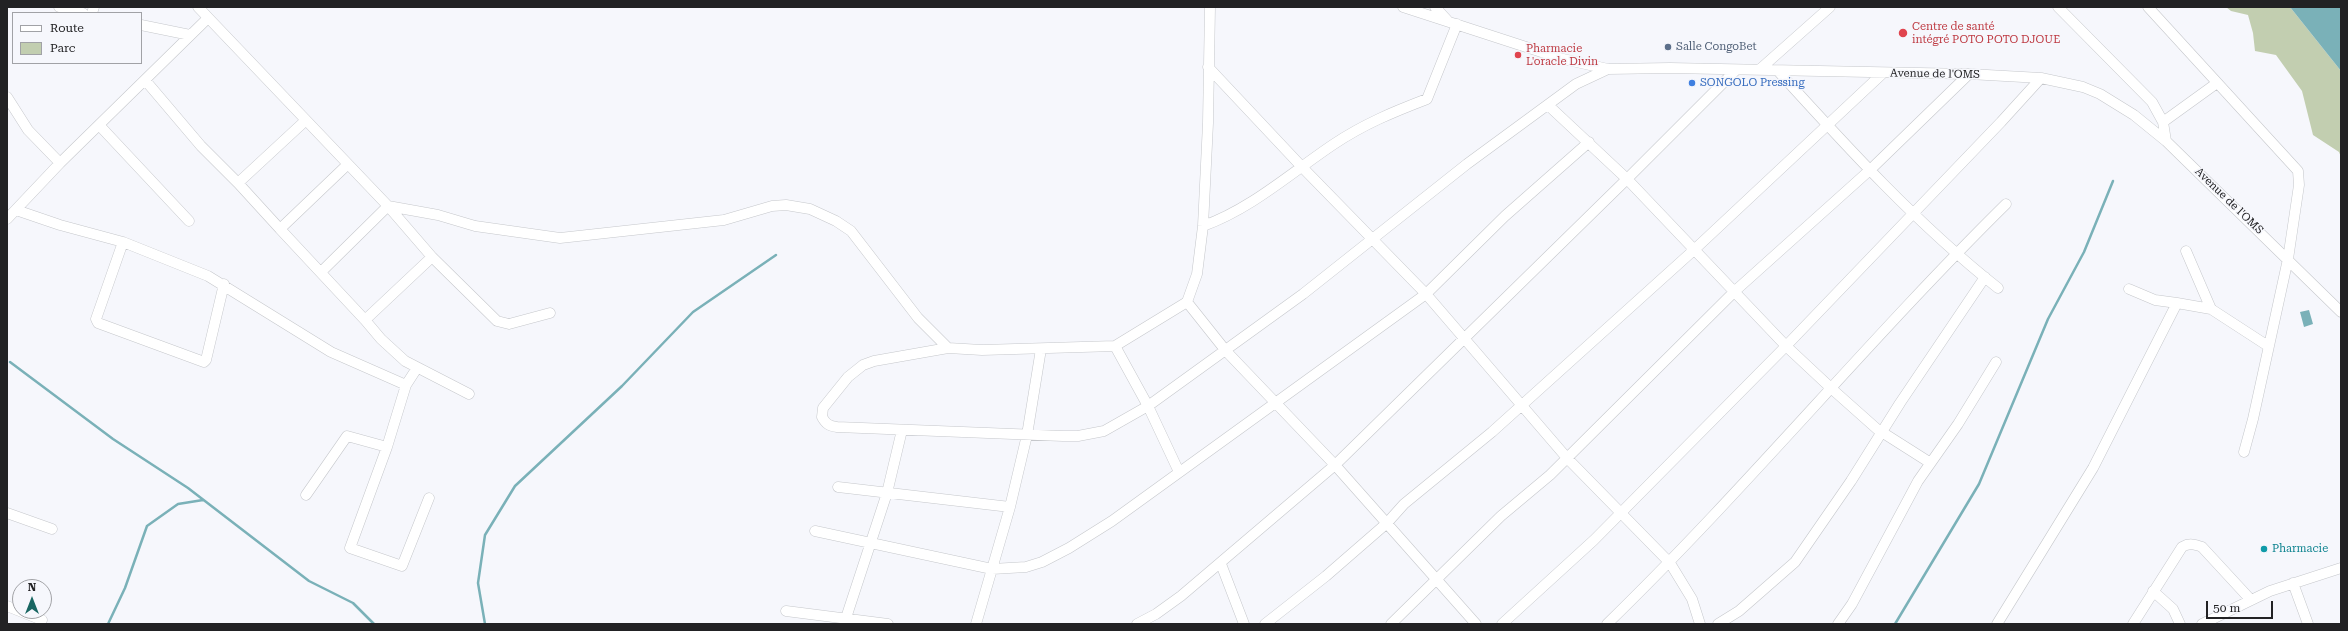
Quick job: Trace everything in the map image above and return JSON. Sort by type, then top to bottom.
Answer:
[{"type":"street","points":[[59,7],[79,12]]},
{"type":"street","points":[[198,7],[347,165],[388,206],[432,257],[497,322],[509,324],[550,313]]},
{"type":"street","points":[[1210,7],[1208,123],[1203,226],[1197,274],[1187,302],[1115,346],[1041,349],[948,348],[874,361],[863,365],[848,377],[822,412],[822,417],[829,426],[1078,436],[1090,434],[1120,423],[1148,406],[1226,351],[1373,240],[1467,164],[1549,106],[1576,84],[1608,69]]},
{"type":"street","name":"Avenue de l'OMS","points":[[1403,7],[1563,59],[1608,69],[1969,74],[2041,78],[2071,83],[2100,94],[2134,115],[2166,141],[2341,312]]},
{"type":"street","points":[[1203,226],[1220,220],[1377,118],[1427,99],[1453,23],[1435,7]]},
{"type":"street","points":[[1759,70],[1830,7]]},
{"type":"street","points":[[2058,7],[2152,102],[2163,122],[2166,141]]},
{"type":"street","points":[[2148,7],[2298,171],[2299,185],[2288,259],[2268,346],[2254,419],[2244,452]]},
{"type":"street","points":[[7,219],[99,124],[208,18]]},
{"type":"street","points":[[142,25],[190,35]]},
{"type":"street","points":[[1208,67],[1302,167],[1426,294],[1567,458],[1670,563],[1692,599],[1700,624]]},
{"type":"street","points":[[1137,624],[1175,601],[1335,465],[1736,70]]},
{"type":"street","points":[[1778,71],[1826,124],[1913,213],[1956,254],[1998,288]]},
{"type":"street","points":[[1266,624],[1326,576],[1387,523],[1404,504],[1492,432],[1521,404],[1695,249],[1826,124],[1883,73]]},
{"type":"street","points":[[1391,624],[1434,579],[1501,516],[1550,475],[1735,291],[1871,170],[1969,74]]},
{"type":"street","points":[[1502,624],[1530,600],[1621,512],[1786,346],[2001,122],[2041,78]]},
{"type":"street","points":[[145,80],[201,146],[238,183],[321,272],[393,352],[417,368],[469,394]]},
{"type":"street","points":[[2163,122],[2217,82]]},
{"type":"street","points":[[7,97],[28,130],[60,163]]},
{"type":"street","points":[[1549,106],[1627,179],[1786,346],[1881,432],[1929,462]]},
{"type":"street","points":[[238,183],[305,120]]},
{"type":"street","points":[[99,124],[189,221]]},
{"type":"street","points":[[815,531],[992,569],[1026,567],[1056,555],[1112,520],[1426,294],[1505,216],[1589,142]]},
{"type":"street","points":[[280,229],[347,165]]},
{"type":"street","points":[[1607,624],[1670,563],[1956,254],[2006,204]]},
{"type":"street","points":[[388,206],[438,215],[482,227],[560,238],[724,220],[772,206],[786,205],[810,209],[836,221],[851,232],[918,318],[948,348]]},
{"type":"street","points":[[321,272],[388,206]]},
{"type":"street","points":[[16,210],[60,225],[123,242],[201,273],[224,284],[331,352],[406,385]]},
{"type":"street","points":[[123,242],[96,319],[98,323],[204,362],[224,284]]},
{"type":"street","points":[[2186,251],[2211,309]]},
{"type":"street","points":[[365,320],[432,257]]},
{"type":"street","points":[[1718,624],[1739,611],[1794,562],[1851,481],[1881,432],[1985,277]]},
{"type":"street","points":[[2129,289],[2155,300],[2211,309],[2268,346]]},
{"type":"street","points":[[1187,302],[1226,351],[1335,465],[1387,523],[1434,579],[1476,624]]},
{"type":"street","points":[[1998,624],[2093,468],[2177,303]]},
{"type":"street","points":[[1115,346],[1148,406],[1179,472]]},
{"type":"street","points":[[976,624],[1010,507],[1027,435],[1041,349]]},
{"type":"street","points":[[1838,624],[1863,584],[1929,462],[1958,424],[1996,362]]},
{"type":"street","points":[[417,368],[406,385],[387,447],[350,548],[402,566],[429,498]]},
{"type":"street","points":[[845,622],[887,493],[902,430]]},
{"type":"street","points":[[306,495],[345,437],[349,435],[387,447]]},
{"type":"street","points":[[838,487],[1010,507]]},
{"type":"street","points":[[7,513],[52,529]]},
{"type":"street","points":[[2133,624],[2182,547],[2192,543],[2202,547],[2250,599]]},
{"type":"street","points":[[1220,564],[1244,624]]},
{"type":"street","points":[[2202,624],[2250,599],[2293,583],[2341,568]]},
{"type":"street","points":[[2293,583],[2308,624]]},
{"type":"street","points":[[2153,591],[2173,609],[2180,624]]},
{"type":"street","points":[[7,606],[42,620]]},
{"type":"street","points":[[786,610],[845,622],[888,624]]},
{"type":"green space","points":[[2226,7],[2290,7],[2341,71],[2341,157],[2339,152],[2313,135],[2302,91],[2276,55],[2255,51],[2253,33],[2248,15],[2231,11]]},
{"type":"water","points":[[2290,7],[2341,7],[2341,71]]},
{"type":"water","points":[[2309,310],[2313,324],[2304,327],[2300,312]]},
{"type":"waterway","points":[[1895,624],[1979,484],[2048,319],[2084,252],[2113,181]]},
{"type":"waterway","points":[[485,624],[478,583],[485,535],[515,486],[622,386],[693,312],[776,255]]},
{"type":"waterway","points":[[10,362],[113,439],[188,488],[309,581],[353,603],[374,624]]},
{"type":"waterway","points":[[108,624],[125,588],[147,526],[178,504],[203,500]]},
{"type":"place","name":"Centre de santé intégré POTO POTO DJOUE","points":[[1903,33]]},
{"type":"place","name":"Salle CongoBet","points":[[1668,47]]},
{"type":"place","name":"Pharmacie L'oracle Divin","points":[[1518,55]]},
{"type":"place","name":"SONGOLO Pressing","points":[[1692,83]]},
{"type":"place","name":"Pharmacie","points":[[2264,549]]}]
